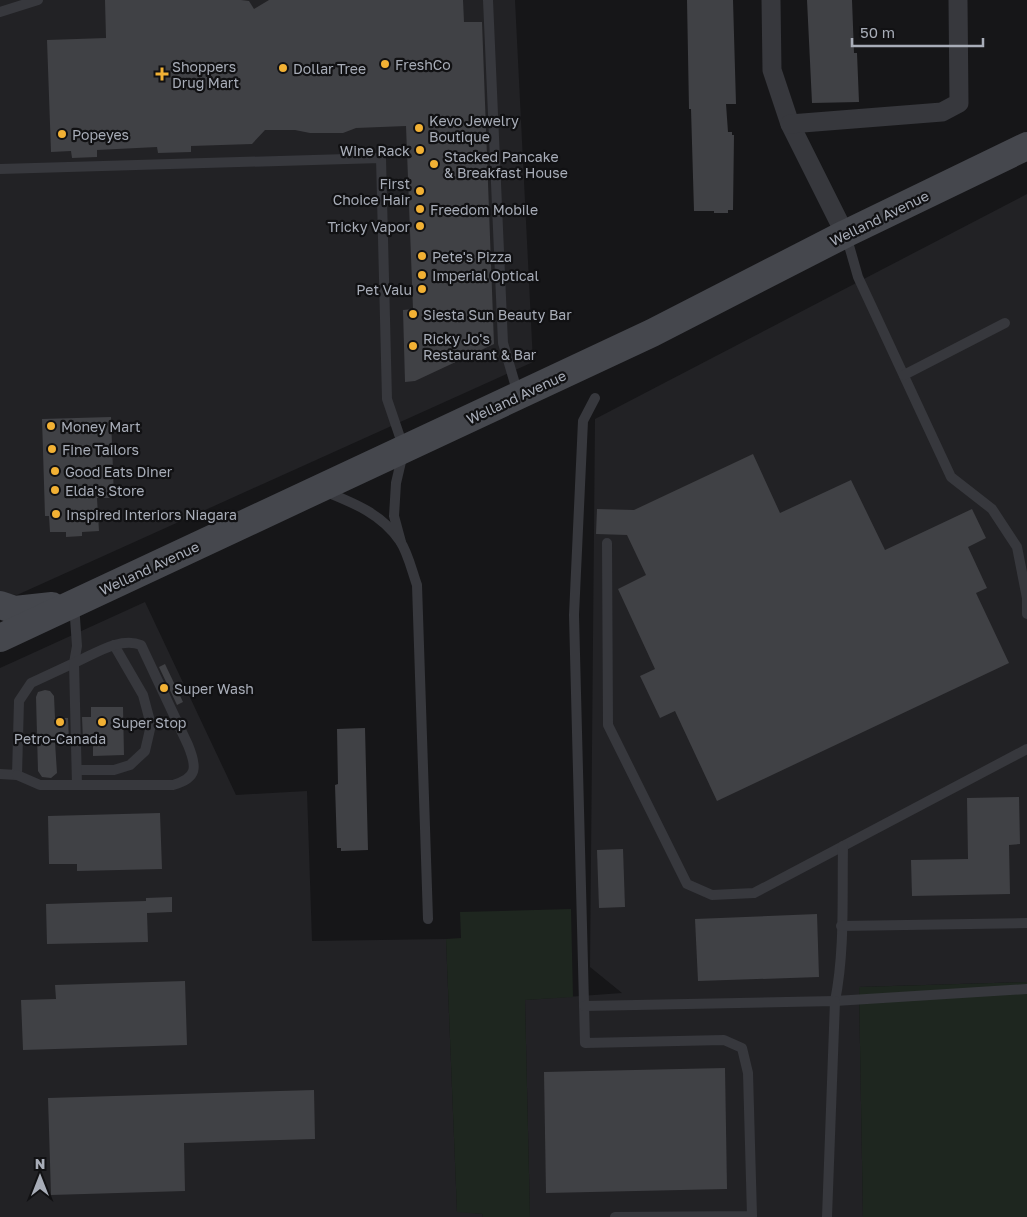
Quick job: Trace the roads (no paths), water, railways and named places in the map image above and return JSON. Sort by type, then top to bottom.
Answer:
[{"type":"street","points":[[771,0],[772,70],[790,124],[845,234]]},
{"type":"street","points":[[790,124],[942,112],[959,103],[958,0]]},
{"type":"street","name":"Welland Avenue","points":[[0,638],[652,333],[845,234],[1027,146]]},
{"type":"street","points":[[0,606],[15,610],[74,603]]},
{"type":"lane","points":[[0,12],[38,0]]},
{"type":"lane","points":[[488,0],[503,343],[518,395]]},
{"type":"lane","points":[[0,169],[381,158],[387,399],[404,449],[396,483],[394,516],[401,542],[417,584],[428,919]]},
{"type":"lane","points":[[845,234],[858,278],[951,477],[992,509],[1017,547],[1027,614]]},
{"type":"lane","points":[[904,375],[1005,322]]},
{"type":"lane","points":[[595,398],[583,421],[574,615],[585,1043],[724,1040],[742,1048],[748,1073],[752,1217],[615,1217]]},
{"type":"lane","points":[[319,488],[356,504],[380,519],[401,542]]},
{"type":"lane","points":[[607,543],[608,725],[687,884],[712,895],[754,893],[1027,749]]},
{"type":"lane","points":[[74,603],[77,646],[74,663],[77,785]]},
{"type":"lane","points":[[0,774],[17,775],[40,785],[173,785],[185,782],[193,774],[194,760],[140,645],[132,641],[114,645],[32,683],[19,701],[17,775]]},
{"type":"lane","points":[[77,770],[114,770],[130,765],[145,751],[151,725],[143,696],[114,645]]},
{"type":"lane","points":[[827,1217],[835,1001],[842,926],[843,846]]},
{"type":"lane","points":[[842,926],[1027,923]]},
{"type":"lane","points":[[584,1006],[835,1001],[1027,989]]},
{"type":"place","name":"FreshCo","points":[[385,64]]},
{"type":"place","name":"Dollar Tree","points":[[283,68]]},
{"type":"place","name":"Shoppers Drug Mart","points":[[162,74]]},
{"type":"place","name":"Kevo Jewelry Boutique","points":[[419,128]]},
{"type":"place","name":"Popeyes","points":[[62,134]]},
{"type":"place","name":"Wine Rack","points":[[420,150]]},
{"type":"place","name":"Stacked Pancake & Breakfast House","points":[[434,164]]},
{"type":"place","name":"First Choice Hair","points":[[420,191]]},
{"type":"place","name":"Freedom Mobile","points":[[420,209]]},
{"type":"place","name":"Tricky Vapor","points":[[420,226]]},
{"type":"place","name":"Pete's Pizza","points":[[422,256]]},
{"type":"place","name":"Imperial Optical","points":[[422,275]]},
{"type":"place","name":"Pet Valu","points":[[422,289]]},
{"type":"place","name":"Siesta Sun Beauty Bar","points":[[413,314]]},
{"type":"place","name":"Ricky Jo's Restaurant & Bar","points":[[413,346]]},
{"type":"place","name":"Money Mart","points":[[51,426]]},
{"type":"place","name":"Fine Tailors","points":[[52,449]]},
{"type":"place","name":"Good Eats Diner","points":[[55,471]]},
{"type":"place","name":"Elda's Store","points":[[55,490]]},
{"type":"place","name":"Inspired Interiors Niagara","points":[[56,514]]},
{"type":"place","name":"Super Wash","points":[[164,688]]},
{"type":"place","name":"Petro-Canada","points":[[60,722]]},
{"type":"place","name":"Super Stop","points":[[102,722]]}]
